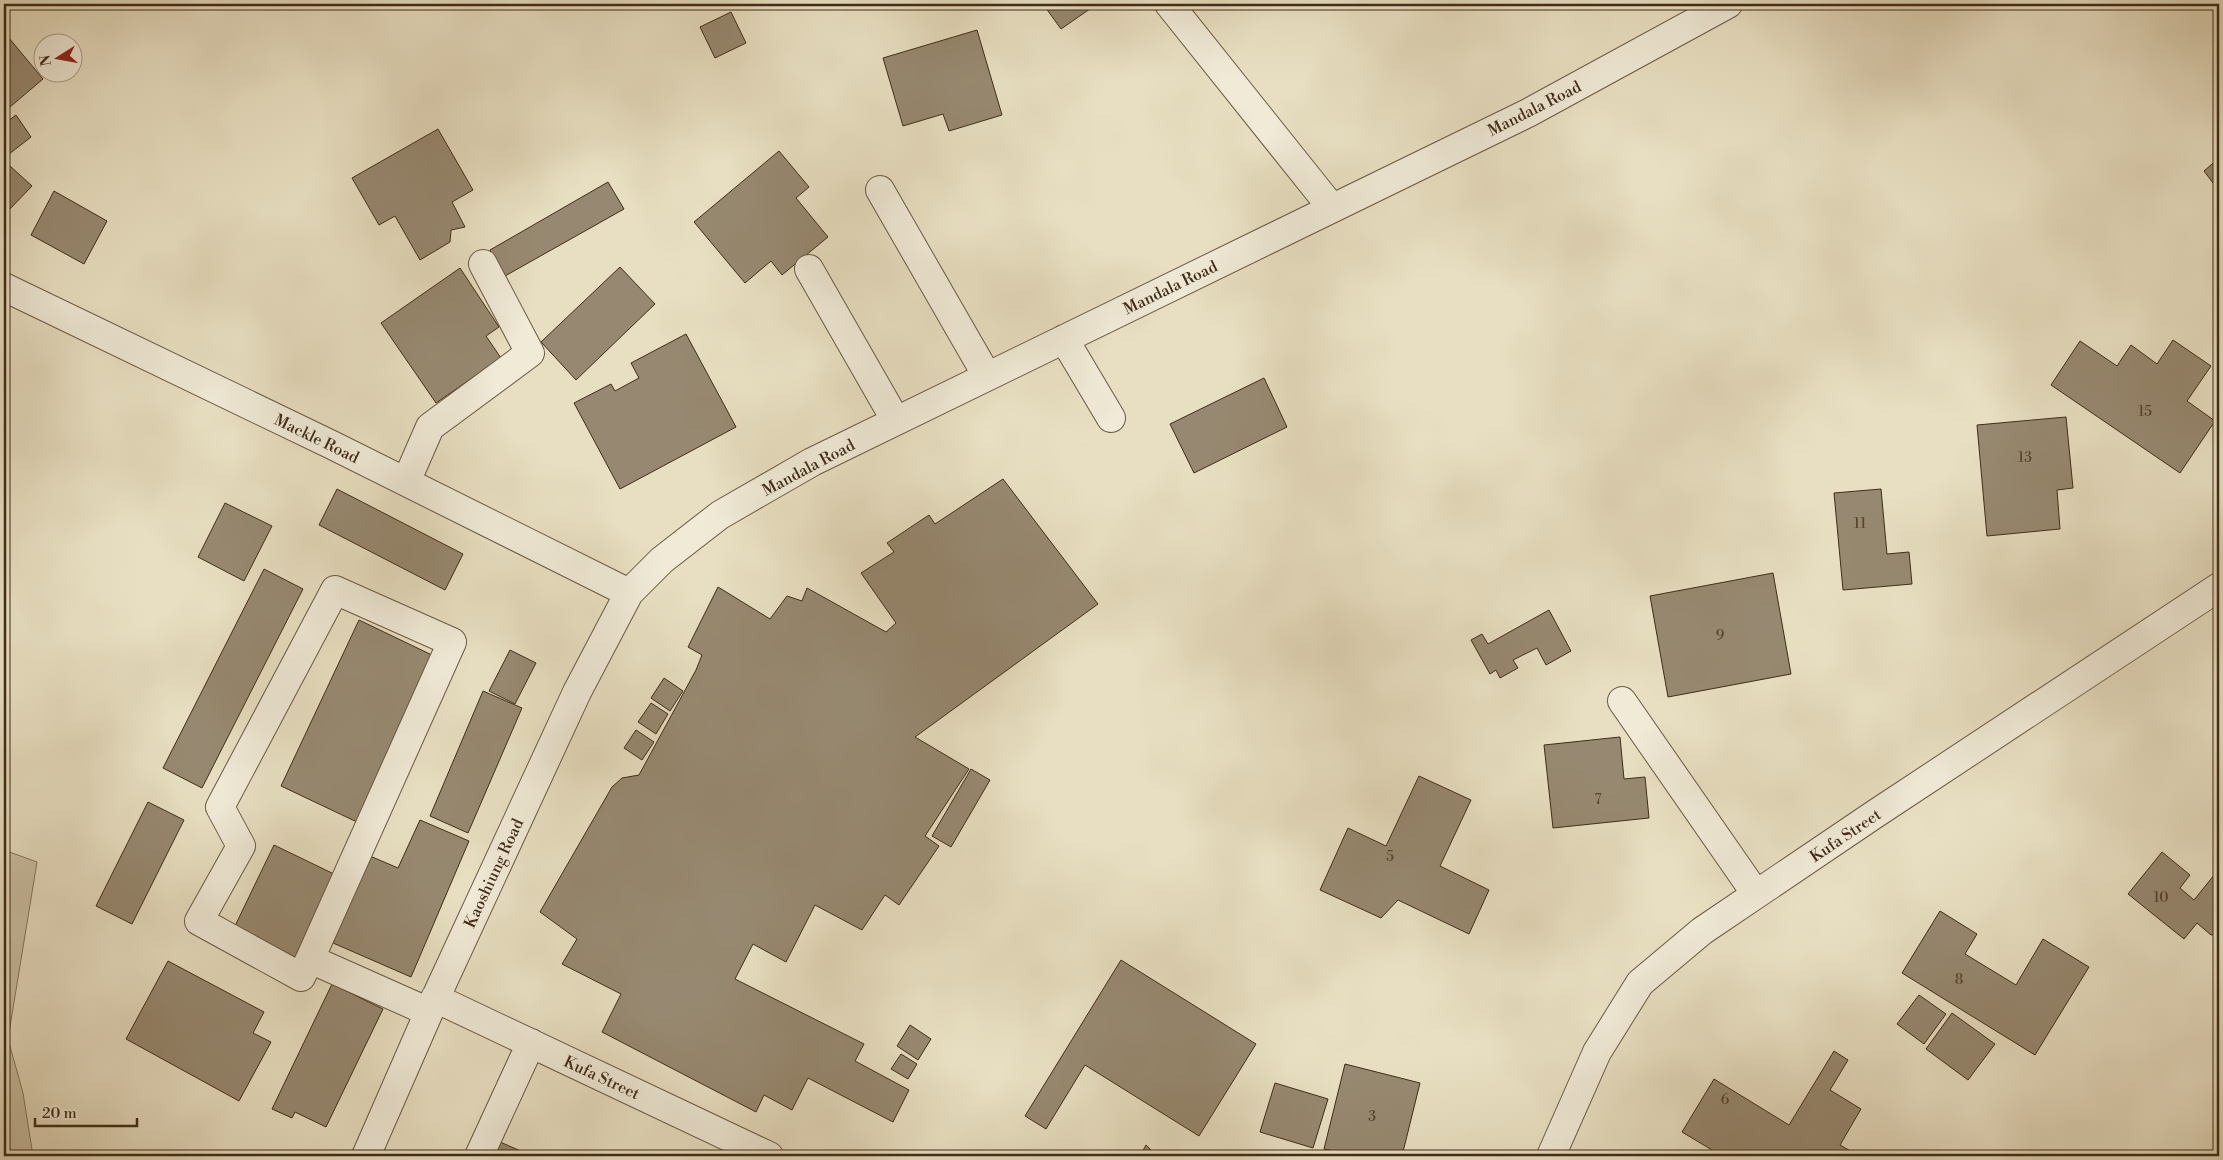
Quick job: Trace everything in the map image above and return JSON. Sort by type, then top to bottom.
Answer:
[{"type":"street","points":[[1169,4],[1332,208]]},
{"type":"street","name":"Mandala Road","points":[[629,593],[662,560],[720,516],[812,462],[1528,113],[1728,4]]},
{"type":"street","points":[[880,190],[987,376]]},
{"type":"street","points":[[406,482],[430,427],[530,353],[483,264]]},
{"type":"street","points":[[809,269],[896,421]]},
{"type":"street","name":"Mackle Road","points":[[4,287],[406,482],[629,593]]},
{"type":"street","points":[[1064,338],[1111,418]]},
{"type":"street","name":"Kufa Street","points":[[1551,1156],[1597,1052],[1640,983],[1702,931],[1756,894],[2219,587]]},
{"type":"street","points":[[335,590],[452,642],[310,959],[301,977],[199,921],[241,846],[220,807],[335,590]]},
{"type":"street","name":"Kaoshiung Road","points":[[366,1156],[432,1005],[577,692],[629,593]]},
{"type":"street","points":[[1622,702],[1756,894]]},
{"type":"street","name":"Kufa Street","points":[[310,959],[531,1043],[769,1156]]},
{"type":"street","points":[[479,1156],[531,1043]]},
{"type":"shaded area","points":[[4,850],[37,862],[8,1039],[23,1093],[33,1156],[4,1156]]},
{"type":"building","points":[[1043,4],[1097,4],[1061,29]]},
{"type":"building","points":[[731,12],[746,43],[715,58],[700,27]]},
{"type":"building","points":[[977,30],[1002,115],[949,131],[943,114],[903,126],[883,58]]},
{"type":"building","points":[[4,32],[32,66],[32,82],[39,82],[4,112]]},
{"type":"building","points":[[16,115],[31,137],[4,158],[4,124]]},
{"type":"building","points":[[438,129],[473,190],[452,202],[465,227],[451,230],[450,242],[420,260],[395,216],[379,225],[352,178]]},
{"type":"building","points":[[779,151],[809,187],[796,198],[828,237],[782,275],[771,261],[745,283],[694,222]]},
{"type":"building","points":[[2219,158],[2219,191],[2204,171]]},
{"type":"building","points":[[10,166],[32,186],[7,212],[4,209],[4,173]]},
{"type":"building","points":[[608,182],[624,209],[505,276],[490,250]]},
{"type":"building","points":[[54,191],[107,221],[84,264],[31,235]]},
{"type":"building","points":[[620,267],[655,304],[576,380],[541,342]]},
{"type":"building","points":[[460,268],[499,327],[486,336],[501,358],[436,403],[381,323]]},
{"type":"building","points":[[686,334],[736,427],[620,489],[574,403],[611,384],[615,391],[639,378],[631,363]]},
{"type":"building","points":[[2173,340],[2211,366],[2187,401],[2215,421],[2180,473],[2051,385],[2080,341],[2117,366],[2131,345],[2157,364]]},
{"type":"building","points":[[1264,378],[1287,427],[1194,473],[1170,424]]},
{"type":"building","points":[[2066,417],[2073,488],[2057,490],[2060,529],[1987,536],[1977,425]]},
{"type":"building","points":[[1003,479],[1098,604],[915,737],[969,769],[925,836],[939,846],[899,905],[885,895],[862,930],[815,905],[786,962],[753,944],[735,979],[864,1044],[855,1061],[909,1090],[893,1122],[808,1078],[792,1110],[764,1095],[756,1112],[602,1032],[621,994],[562,964],[577,939],[540,912],[612,787],[622,778],[639,775],[696,670],[702,655],[688,647],[718,587],[770,619],[787,596],[802,601],[807,588],[886,632],[896,623],[861,573],[894,552],[887,543],[929,515],[935,524]]},
{"type":"building","points":[[337,489],[463,554],[445,590],[319,525]]},
{"type":"building","points":[[1881,489],[1887,554],[1909,552],[1912,584],[1843,590],[1834,493]]},
{"type":"building","points":[[225,503],[272,526],[244,581],[198,557]]},
{"type":"building","points":[[264,569],[303,589],[202,788],[163,768]]},
{"type":"building","points":[[1773,573],[1791,674],[1668,697],[1650,596]]},
{"type":"building","points":[[1549,610],[1571,651],[1546,665],[1537,648],[1513,660],[1518,668],[1500,678],[1496,670],[1490,674],[1471,640],[1482,634],[1488,644]]},
{"type":"building","points":[[359,620],[436,657],[359,823],[281,786]]},
{"type":"building","points":[[510,650],[536,663],[515,704],[489,691]]},
{"type":"building","points":[[664,678],[683,691],[670,711],[651,698]]},
{"type":"building","points":[[483,691],[522,708],[468,833],[430,816]]},
{"type":"building","points":[[651,703],[668,714],[656,734],[638,722]]},
{"type":"building","points":[[636,730],[654,742],[642,760],[624,748]]},
{"type":"building","points":[[1620,737],[1624,779],[1645,777],[1649,818],[1553,828],[1544,745]]},
{"type":"building","points":[[971,769],[990,780],[951,847],[932,836]]},
{"type":"building","points":[[1419,776],[1471,800],[1440,866],[1489,890],[1469,934],[1398,900],[1381,918],[1320,890],[1348,828],[1386,846]]},
{"type":"building","points":[[148,802],[184,820],[132,924],[96,906]]},
{"type":"building","points":[[420,820],[469,841],[411,977],[333,943],[370,856],[398,868]]},
{"type":"building","points":[[274,845],[336,875],[295,959],[234,928]]},
{"type":"building","points":[[2162,852],[2190,875],[2180,888],[2194,900],[2219,869],[2219,934],[2211,935],[2197,923],[2184,939],[2128,894]]},
{"type":"building","points":[[1940,911],[1977,934],[1965,954],[2016,985],[2043,939],[2089,967],[2035,1055],[1902,973]]},
{"type":"building","points":[[1121,960],[1256,1044],[1199,1136],[1085,1065],[1046,1129],[1025,1116]]},
{"type":"building","points":[[168,961],[264,1012],[253,1033],[271,1042],[239,1101],[126,1039]]},
{"type":"building","points":[[332,984],[383,1009],[326,1127],[295,1112],[292,1118],[272,1109]]},
{"type":"building","points":[[1919,995],[1946,1014],[1924,1044],[1897,1024]]},
{"type":"building","points":[[1952,1013],[1995,1044],[1968,1080],[1926,1049]]},
{"type":"building","points":[[910,1025],[931,1039],[918,1060],[897,1046]]},
{"type":"building","points":[[1834,1051],[1848,1060],[1830,1090],[1861,1109],[1840,1145],[1859,1156],[1722,1156],[1682,1132],[1714,1079],[1789,1125]]},
{"type":"building","points":[[901,1054],[917,1064],[908,1079],[891,1069]]},
{"type":"building","points":[[1345,1064],[1420,1083],[1402,1156],[1353,1156],[1324,1149]]},
{"type":"building","points":[[1275,1083],[1328,1099],[1313,1148],[1260,1132]]},
{"type":"building","points":[[491,1138],[532,1156],[483,1156]]},
{"type":"building","points":[[1146,1145],[1157,1156],[1140,1156]]}]
